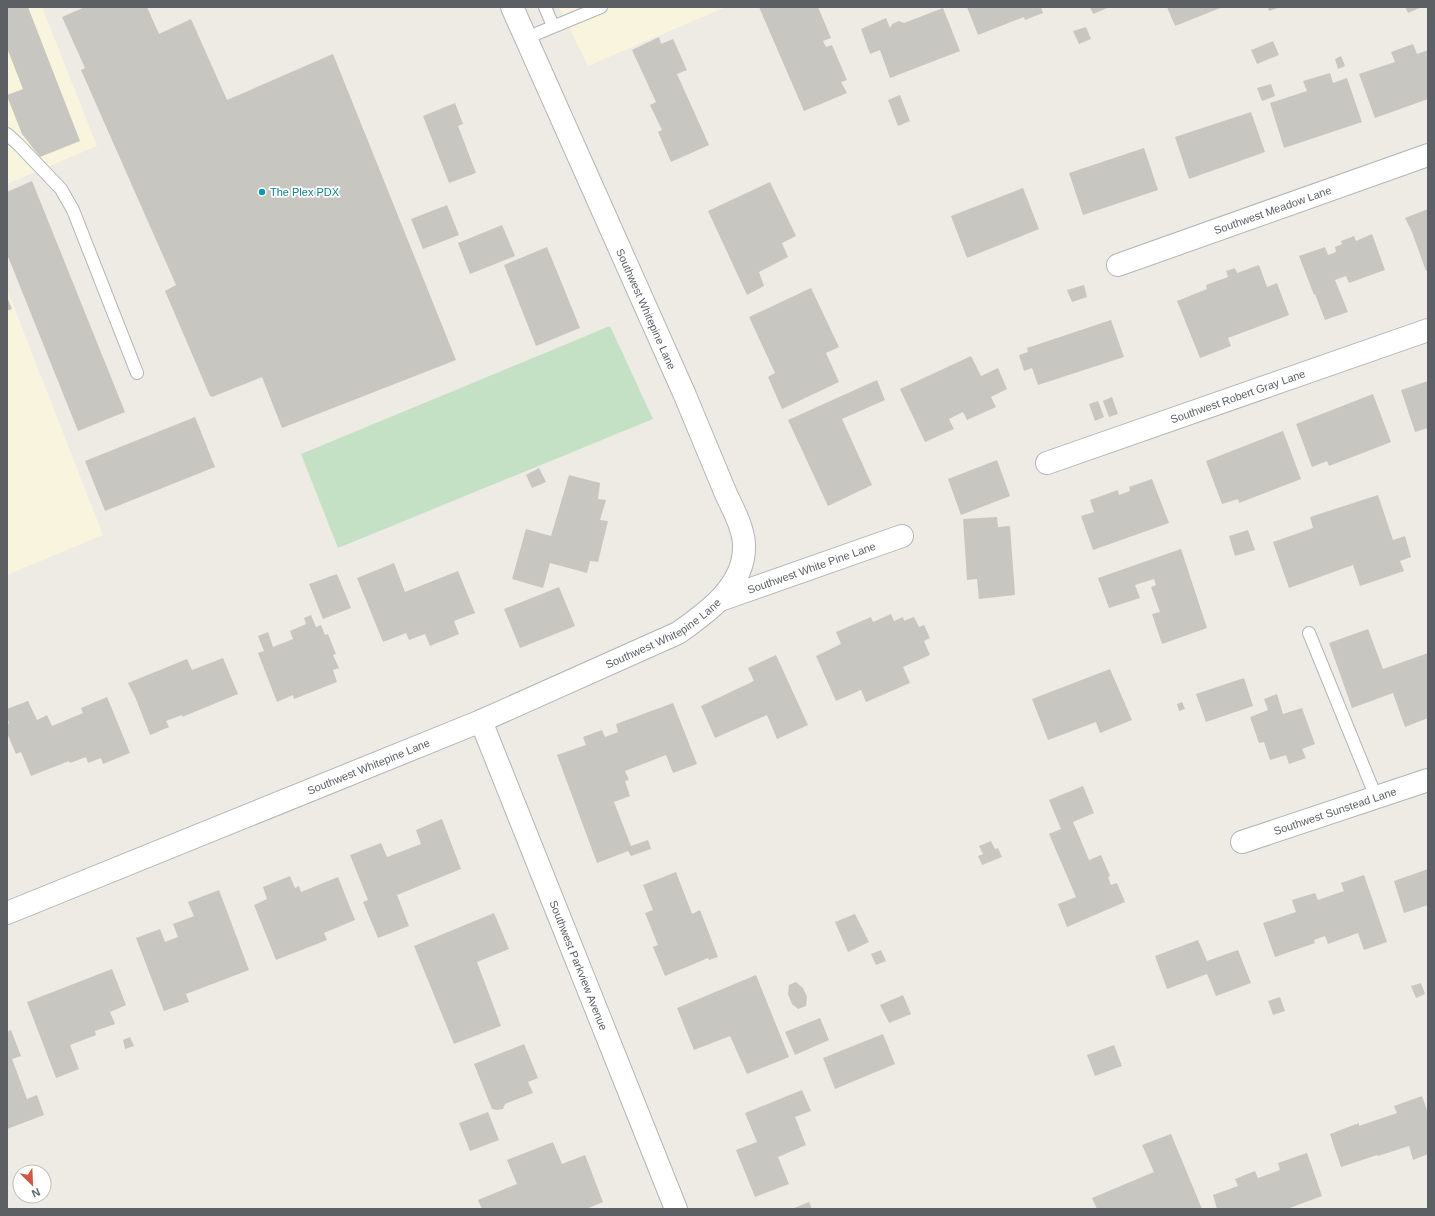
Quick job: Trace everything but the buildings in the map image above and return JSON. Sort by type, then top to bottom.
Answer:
[{"type":"street","name":"Southwest Whitepine Lane","points":[[7,913],[481,721],[678,633],[703,616],[720,600],[733,583],[742,565],[744,543],[740,525],[512,7]]},
{"type":"street","name":"Southwest Meadow Lane","points":[[1118,265],[1428,155]]},
{"type":"street","name":"Southwest Robert Gray Lane","points":[[1046,463],[1428,330]]},
{"type":"street","name":"Southwest White Pine Lane","points":[[720,600],[902,536]]},
{"type":"street","name":"Southwest Parkview Avenue","points":[[481,721],[676,1209]]},
{"type":"street","name":"Southwest Sunstead Lane","points":[[1242,842],[1428,780]]},
{"type":"lane","points":[[545,7],[553,26]]},
{"type":"lane","points":[[526,38],[601,7]]},
{"type":"lane","points":[[7,134],[61,189],[73,210],[137,374]]},
{"type":"lane","points":[[1309,633],[1376,797]]},
{"type":"shaded area","points":[[7,7],[42,7],[97,146],[7,184]]},
{"type":"shaded area","points":[[559,7],[726,7],[588,66]]},
{"type":"shaded area","points":[[7,289],[103,535],[7,575]]},
{"type":"green space","points":[[610,326],[653,419],[338,548],[301,454]]},
{"type":"place","name":"The Plex PDX","points":[[262,192]]}]
